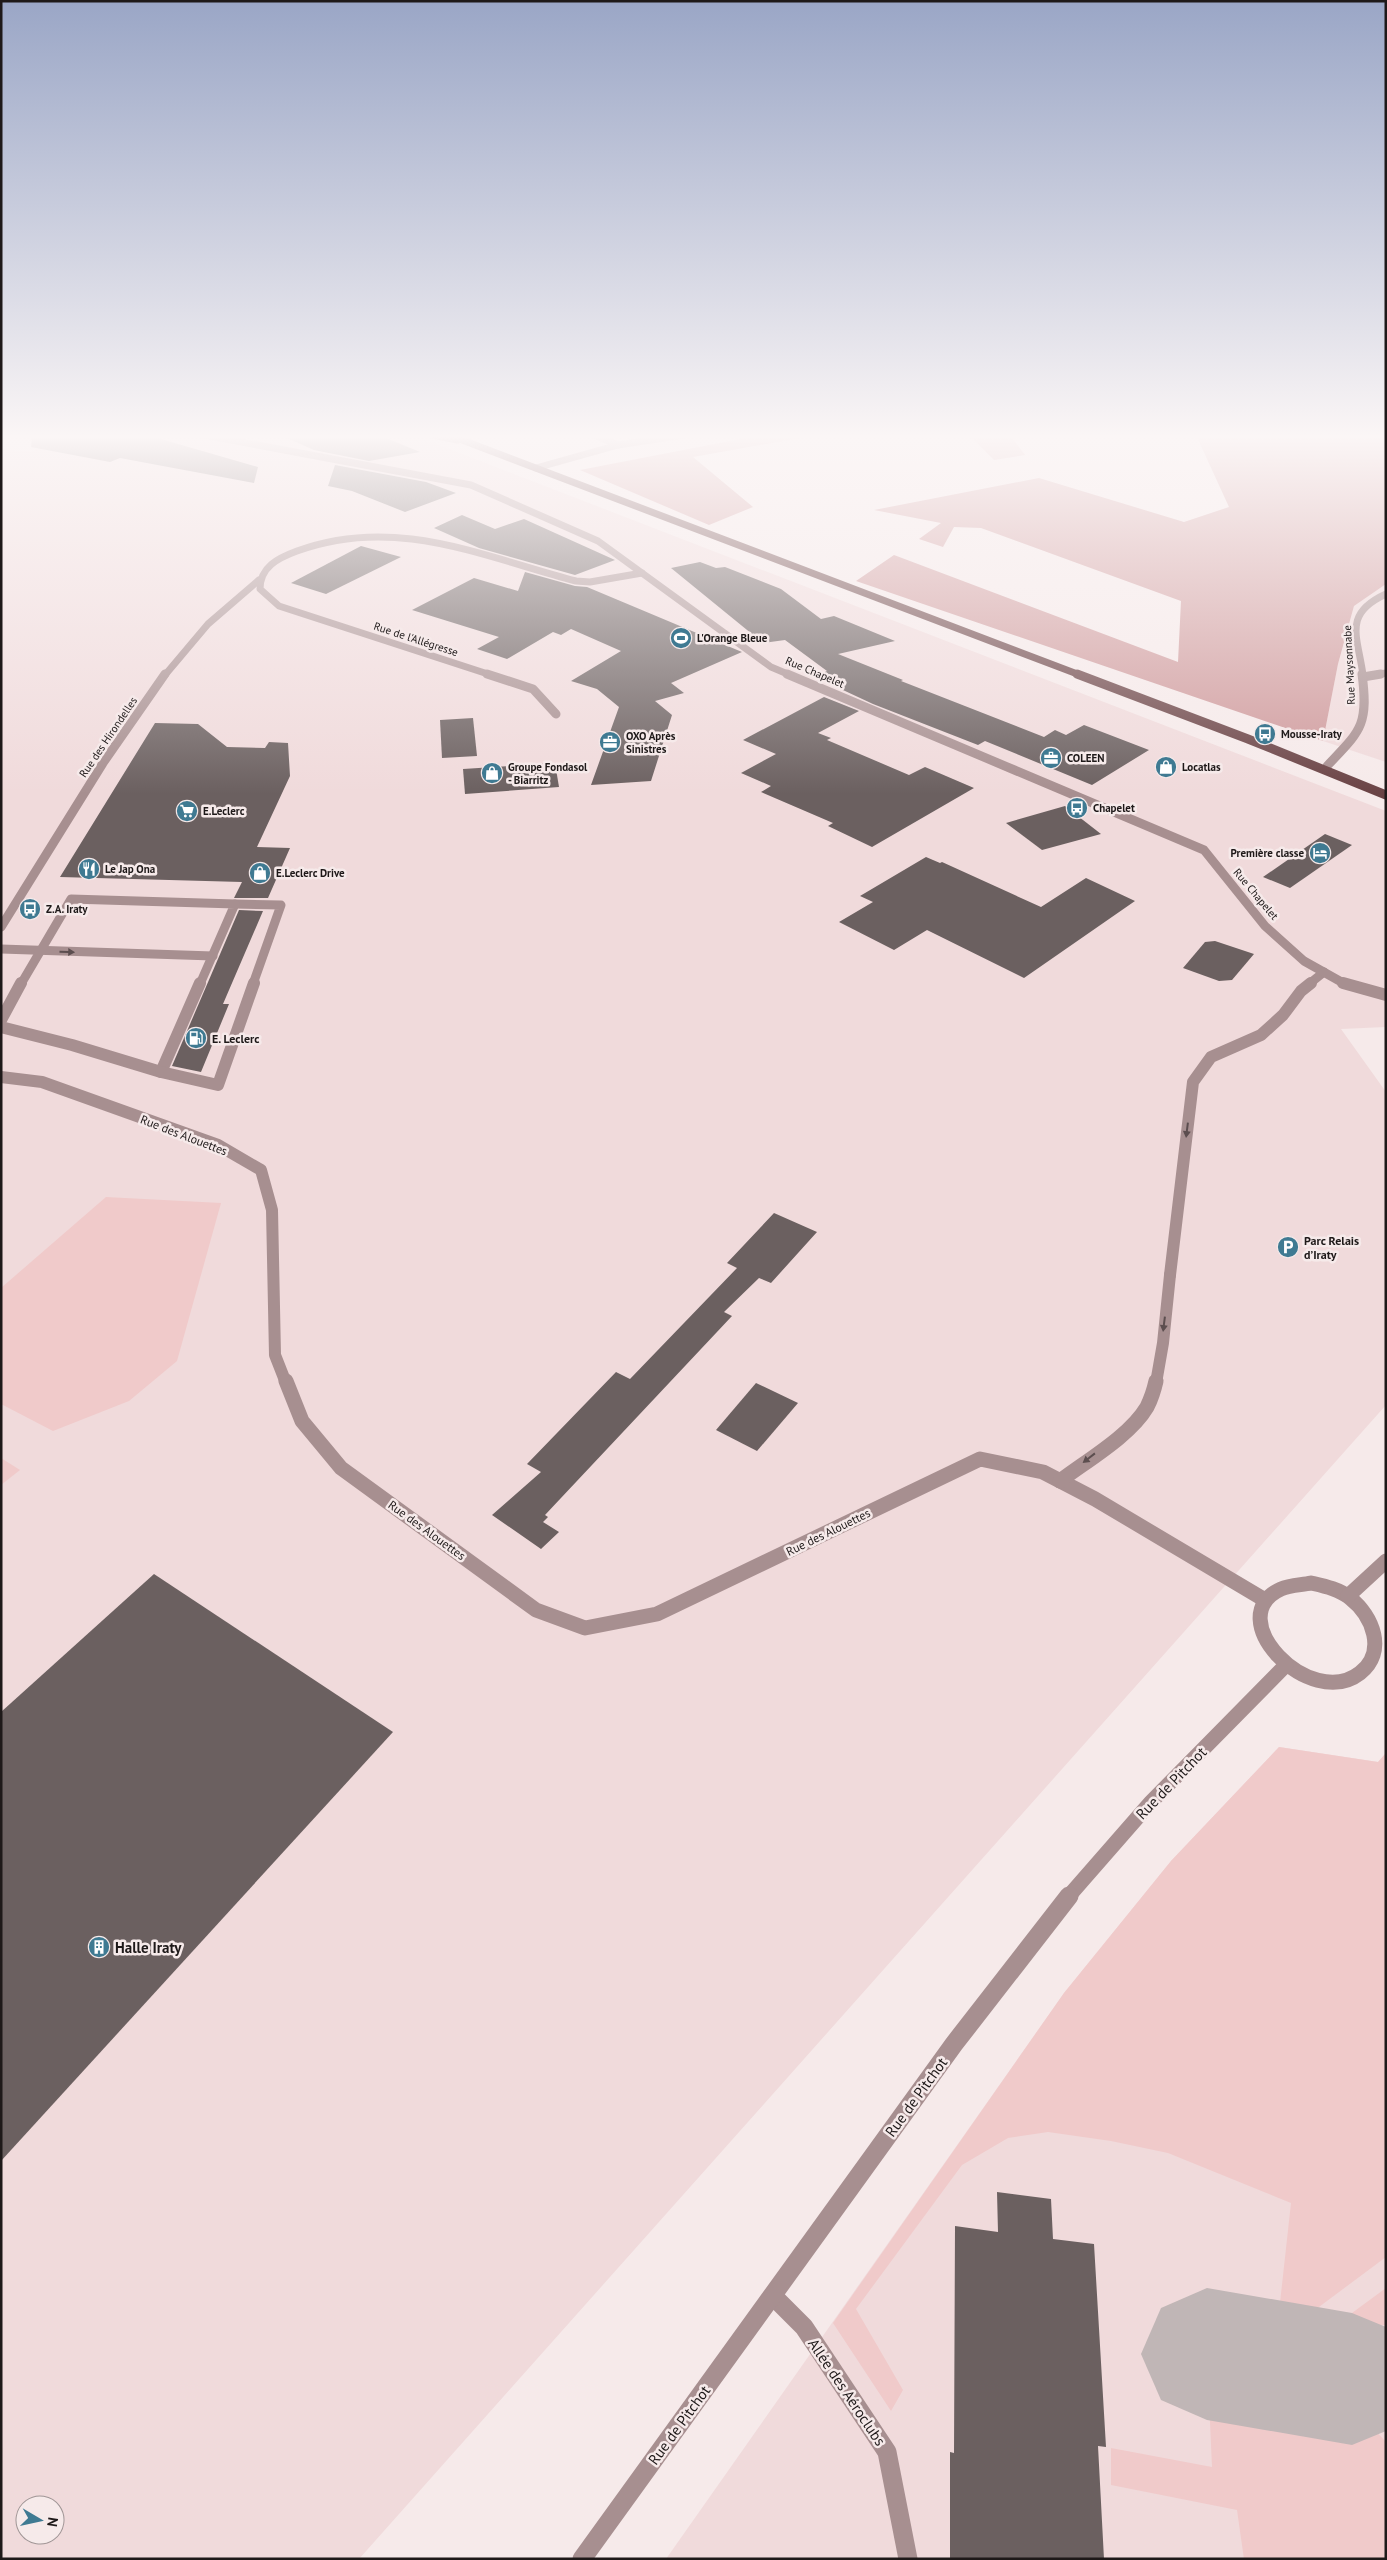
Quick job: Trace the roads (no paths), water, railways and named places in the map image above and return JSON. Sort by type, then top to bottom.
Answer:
[{"type":"main road","points":[[763,554],[1248,739],[1386,795]]},
{"type":"main road","points":[[1248,739],[1386,788]]},
{"type":"street","points":[[259,580],[265,569],[289,554]]},
{"type":"street","points":[[481,554],[576,581],[590,582],[642,573]]},
{"type":"street","name":"Rue Chapelet","points":[[617,554],[698,616],[771,667],[1204,850],[1265,926],[1304,961],[1347,985],[1386,995]]},
{"type":"street","name":"Rue de l'Allégresse","points":[[259,580],[260,589],[279,606],[533,689],[556,714]]},
{"type":"street","name":"Rue des Hirondelles","points":[[1,927],[117,742],[164,675],[183,650],[216,615],[259,580]]},
{"type":"street","name":"Rue Maysonnabe","points":[[1327,766],[1358,732],[1362,720],[1363,677],[1358,651],[1356,622],[1360,612],[1375,599],[1386,594]]},
{"type":"street","points":[[1363,677],[1386,673]]},
{"type":"street","points":[[1,1020],[38,952],[71,899],[281,905],[218,1086],[1,1027]]},
{"type":"street","points":[[161,1072],[235,904]]},
{"type":"street","points":[[1,949],[38,952],[213,956]]},
{"type":"street","points":[[1060,1481],[1128,1428],[1146,1407],[1159,1366],[1193,1082],[1211,1057],[1261,1035],[1283,1015],[1301,992],[1324,972]]},
{"type":"street","name":"Rue des Alouettes","points":[[1,1077],[42,1082],[218,1145],[261,1170],[272,1210],[274,1355],[302,1421],[341,1468],[536,1610],[585,1628],[657,1614],[980,1459],[1043,1472],[1265,1600]]},
{"type":"street","points":[[1348,1596],[1386,1561]]},
{"type":"street","points":[[1310,1583],[1348,1596],[1363,1609],[1373,1623],[1378,1646],[1377,1653],[1370,1666],[1359,1676],[1342,1680],[1323,1680],[1304,1675],[1286,1665],[1273,1653],[1264,1639],[1260,1618],[1265,1600],[1277,1590],[1310,1583]]},
{"type":"street","name":"Rue de Pitchot","points":[[582,2559],[954,2044],[1062,1904],[1151,1802],[1286,1665]]},
{"type":"street","name":"Allée des Aéroclubs","points":[[773,2296],[804,2327],[887,2452],[908,2559]]},
{"type":"place","name":"L'Orange Bleue","points":[[681,638]]},
{"type":"place","name":"Mousse-Iraty","points":[[1265,734]]},
{"type":"place","name":"OXO Après Sinistres","points":[[610,742]]},
{"type":"place","name":"COLEEN","points":[[1051,758]]},
{"type":"place","name":"Locatlas","points":[[1166,767]]},
{"type":"place","name":"Groupe Fondasol - Biarritz","points":[[492,773]]},
{"type":"place","name":"Chapelet","points":[[1077,808]]},
{"type":"place","name":"E.Leclerc","points":[[187,811]]},
{"type":"place","name":"Première classe","points":[[1320,853]]},
{"type":"place","name":"Le Jap Ona","points":[[89,869]]},
{"type":"place","name":"E.Leclerc Drive","points":[[260,873]]},
{"type":"place","name":"Z.A. Iraty","points":[[30,909]]},
{"type":"place","name":"E. Leclerc","points":[[196,1038]]},
{"type":"place","name":"Parc Relais d’Iraty","points":[[1288,1247]]},
{"type":"place","name":"Halle Iraty","points":[[99,1947]]}]
